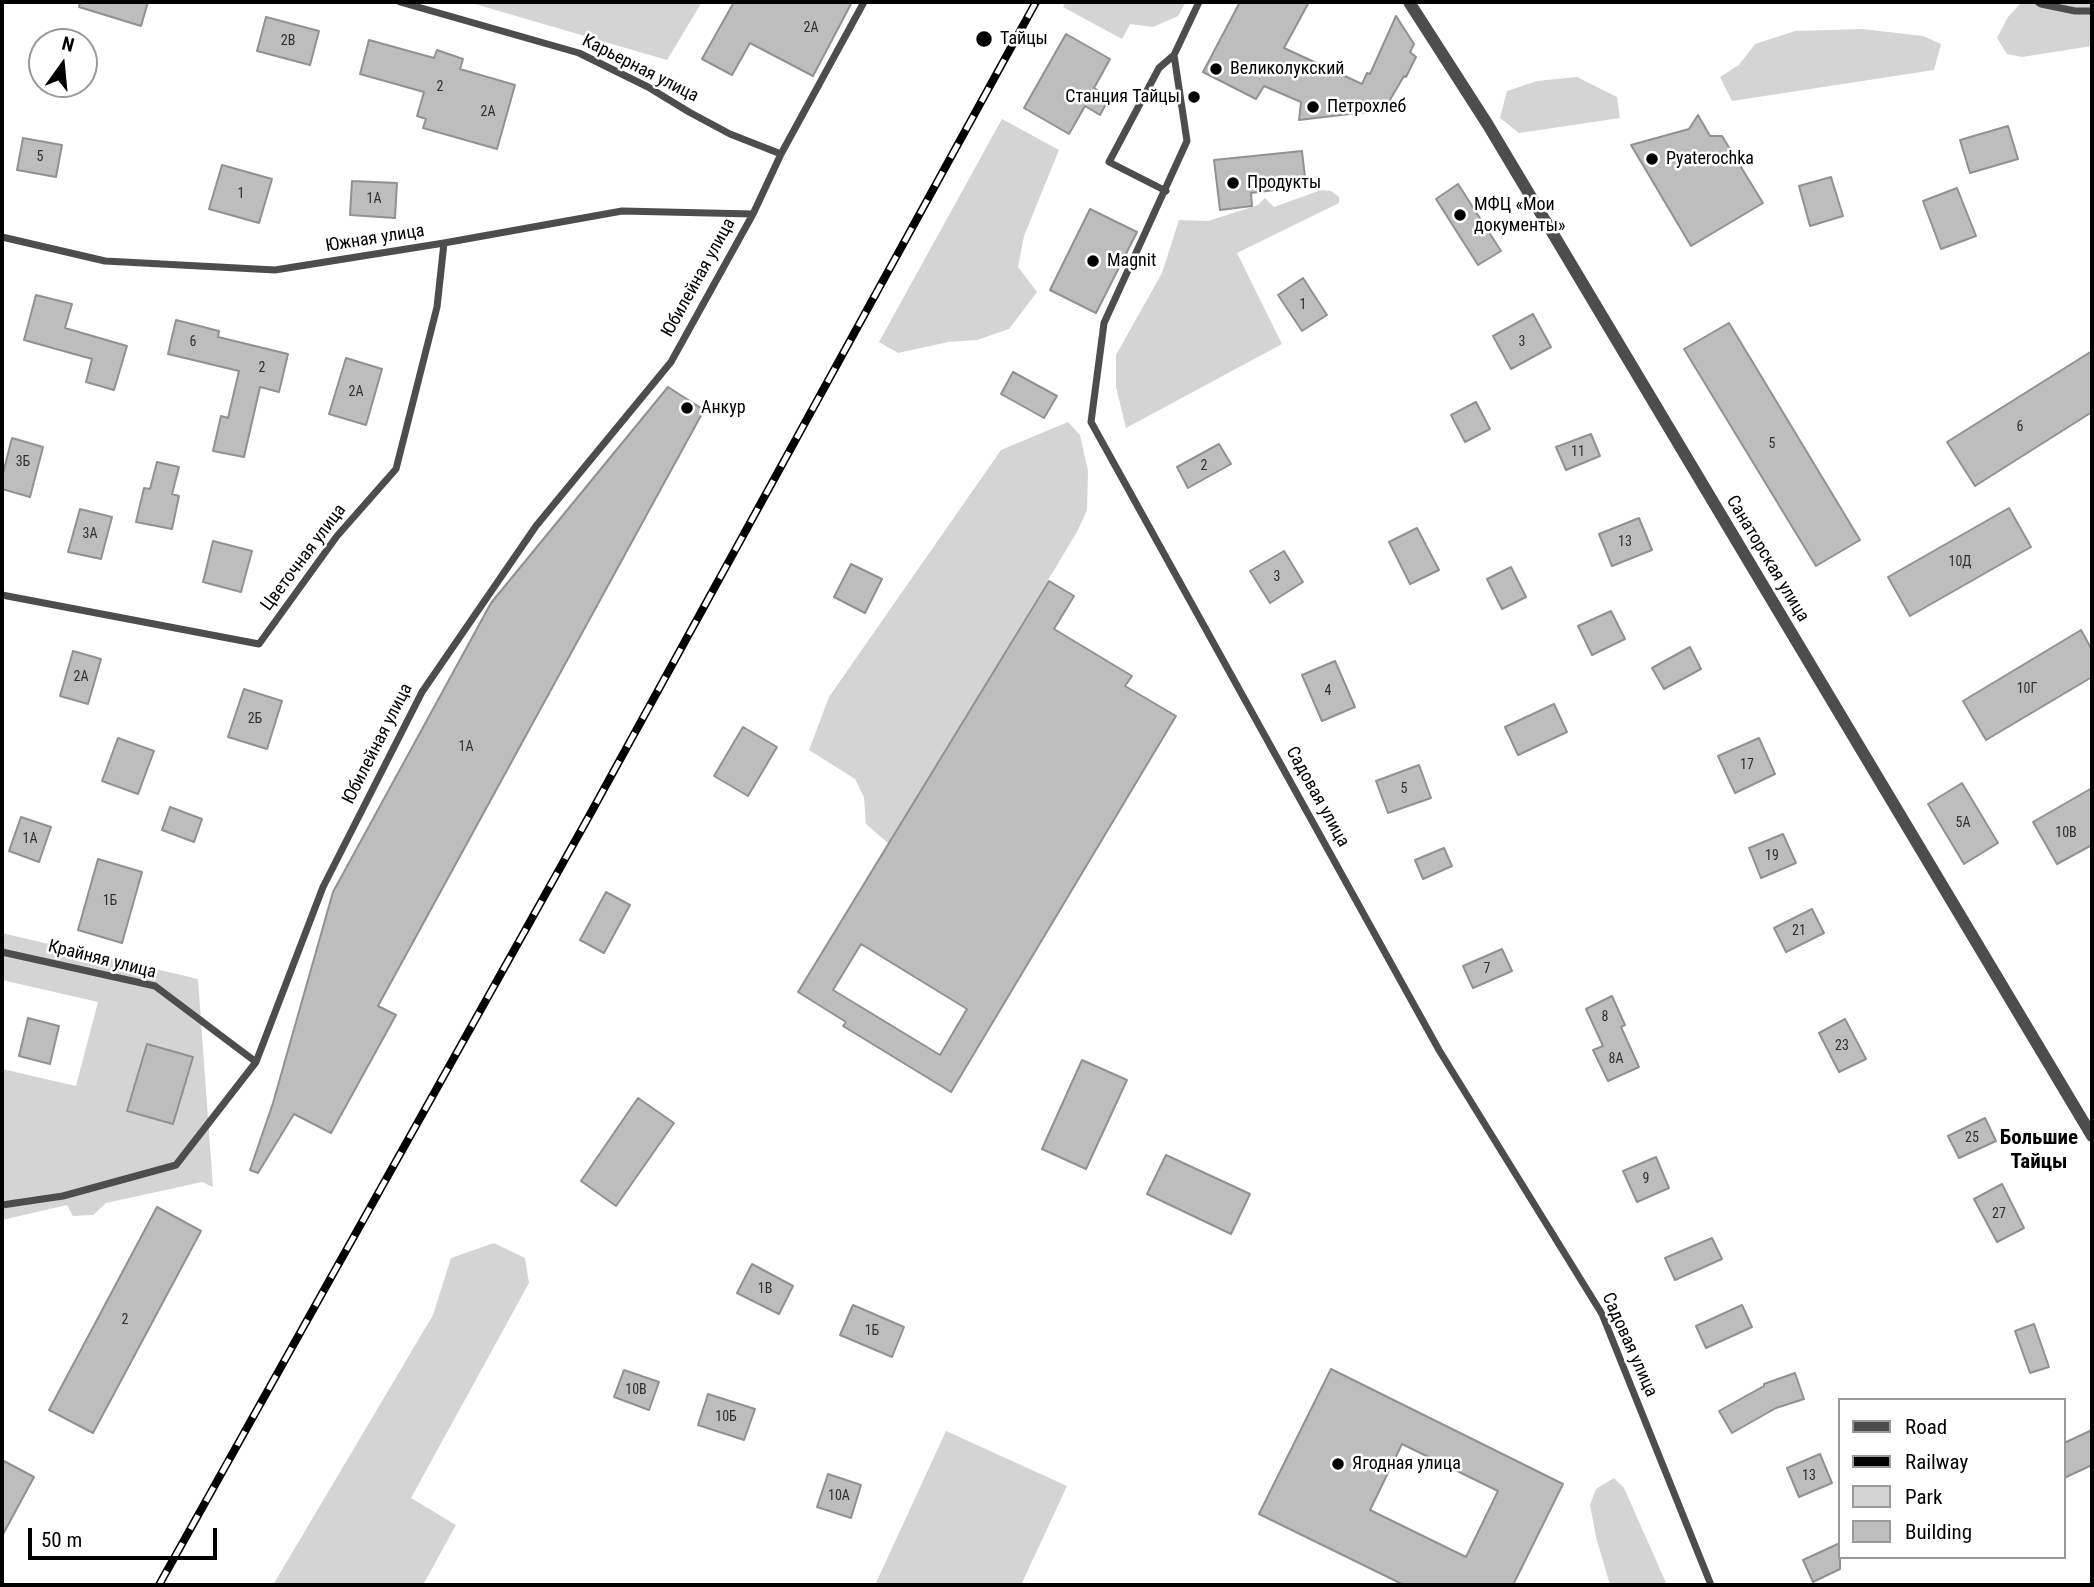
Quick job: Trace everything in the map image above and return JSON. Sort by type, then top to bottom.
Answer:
[{"type":"street","name":"Карьерная улица","points":[[400,2],[579,52],[648,87],[730,134],[781,154]]},
{"type":"street","name":"Юбилейная улица","points":[[2,1205],[62,1196],[176,1165],[257,1062],[323,887],[422,692],[536,526],[671,362],[753,214],[781,154],[864,2]]},
{"type":"street","points":[[1166,191],[1108,162],[1159,68],[1174,55],[1199,2]]},
{"type":"street","name":"Санаторская улица","points":[[1409,2],[1502,148],[2092,1136]]},
{"type":"street","points":[[2038,2],[2075,11],[2092,11]]},
{"type":"street","name":"Садовая улица","points":[[1174,55],[1186,141],[1166,191],[1104,323],[1091,422],[1439,1050],[1602,1314],[1711,1585]]},
{"type":"street","name":"Южная улица","points":[[2,237],[105,261],[275,271],[622,211],[753,214]]},
{"type":"street","name":"Цветочная улица","points":[[2,595],[259,644],[337,536],[396,469],[437,307],[444,243]]},
{"type":"street","name":"Крайняя улица","points":[[2,952],[156,986],[257,1062]]},
{"type":"green space","points":[[468,2],[702,2],[667,60]]},
{"type":"green space","points":[[1066,2],[1186,2],[1178,16],[1153,27],[1130,24],[1122,39],[1063,7]]},
{"type":"green space","points":[[2022,2],[2092,2],[2092,46],[2022,57],[2007,54],[1997,38],[2008,17]]},
{"type":"green space","points":[[1862,29],[1923,36],[1941,44],[1934,70],[1732,101],[1720,77],[1739,65],[1755,44],[1795,31]]},
{"type":"green space","points":[[1577,77],[1617,97],[1620,118],[1519,133],[1500,118],[1507,91],[1537,81]]},
{"type":"green space","points":[[1002,119],[1059,150],[1024,236],[1018,267],[1037,292],[1009,329],[977,340],[948,342],[898,353],[879,342]]},
{"type":"green space","points":[[1321,190],[1331,191],[1339,197],[1339,203],[1237,253],[1282,344],[1126,428],[1116,387],[1116,355],[1162,273],[1179,220],[1208,221],[1258,205],[1265,198],[1274,207]]},
{"type":"green space","points":[[1068,422],[1080,435],[1088,471],[1087,510],[1077,532],[889,844],[866,824],[864,797],[855,779],[809,750],[829,697],[1001,450]]},
{"type":"green space","points":[[2,933],[198,979],[213,1187],[202,1182],[106,1203],[93,1215],[73,1216],[67,1205],[2,1220],[2,1069],[76,1086],[98,1002],[2,980]]},
{"type":"green space","points":[[494,1243],[525,1258],[529,1283],[411,1498],[456,1525],[423,1585],[273,1585],[433,1315],[451,1258]]},
{"type":"green space","points":[[946,1431],[1067,1486],[1021,1585],[875,1585]]},
{"type":"green space","points":[[1614,1478],[1624,1488],[1667,1585],[1610,1585],[1590,1505],[1596,1489]]},
{"type":"building","points":[[80,2],[148,2],[141,26],[79,7]]},
{"type":"building","points":[[734,2],[852,2],[813,76],[750,43],[732,75],[702,59]]},
{"type":"building","points":[[1240,2],[1309,2],[1284,48],[1362,84],[1367,73],[1370,74],[1396,16],[1414,44],[1410,52],[1416,57],[1384,110],[1299,120],[1301,102],[1264,86],[1256,99],[1203,72]]},
{"type":"building","points":[[266,17],[319,31],[310,65],[257,51]]},
{"type":"building","name":"Тайцы","points":[[1066,34],[1110,59],[1094,88],[1110,97],[1100,115],[1085,106],[1069,134],[1024,108]]},
{"type":"building","points":[[369,40],[434,58],[437,50],[463,59],[460,69],[515,85],[497,149],[423,128],[426,119],[417,116],[424,92],[360,74]]},
{"type":"building","points":[[1698,115],[1710,136],[1722,136],[1763,203],[1691,246],[1631,145],[1689,129]]},
{"type":"building","points":[[2008,126],[2018,159],[1970,173],[1960,140]]},
{"type":"building","points":[[23,138],[62,145],[56,177],[17,170]]},
{"type":"building","points":[[1302,151],[1306,186],[1251,193],[1252,206],[1220,210],[1214,160]]},
{"type":"building","points":[[222,165],[272,179],[259,223],[209,209]]},
{"type":"building","points":[[1831,177],[1843,216],[1810,226],[1799,186]]},
{"type":"building","points":[[352,181],[397,183],[395,218],[350,215]]},
{"type":"building","points":[[1458,184],[1501,251],[1478,265],[1436,199]]},
{"type":"building","points":[[1957,188],[1976,236],[1941,249],[1923,201]]},
{"type":"building","name":"Magnit","points":[[1090,209],[1137,232],[1096,313],[1050,290]]},
{"type":"building","points":[[1303,278],[1327,315],[1302,331],[1278,295]]},
{"type":"building","points":[[36,295],[72,304],[65,328],[127,346],[114,390],[86,382],[92,359],[24,340]]},
{"type":"building","points":[[1533,314],[1551,347],[1511,369],[1493,336]]},
{"type":"building","points":[[176,320],[219,331],[218,337],[288,354],[279,392],[260,387],[244,457],[213,451],[221,416],[228,418],[239,371],[168,354]]},
{"type":"building","points":[[1729,323],[1860,540],[1816,566],[1684,349]]},
{"type":"building","points":[[2092,351],[2092,412],[1975,486],[1947,442]]},
{"type":"building","points":[[346,358],[382,369],[366,425],[329,414]]},
{"type":"building","points":[[1013,372],[1057,396],[1044,418],[1001,394]]},
{"type":"building","points":[[668,387],[704,410],[378,1006],[396,1015],[331,1133],[294,1114],[258,1173],[250,1170],[273,1103],[333,892],[491,603]]},
{"type":"building","points":[[1476,402],[1490,429],[1465,442],[1451,415]]},
{"type":"building","points":[[1591,434],[1600,456],[1566,470],[1556,447]]},
{"type":"building","points":[[12,438],[43,447],[30,497],[2,489],[2,477]]},
{"type":"building","points":[[1219,444],[1231,464],[1188,488],[1177,467]]},
{"type":"building","points":[[157,462],[179,467],[172,494],[179,496],[172,529],[136,522],[144,488],[150,489]]},
{"type":"building","points":[[2009,508],[2031,547],[1910,616],[1888,577]]},
{"type":"building","points":[[80,509],[112,517],[101,559],[68,552]]},
{"type":"building","points":[[1639,518],[1652,550],[1612,566],[1599,534]]},
{"type":"building","points":[[1417,528],[1439,570],[1410,584],[1389,542]]},
{"type":"building","points":[[213,541],[252,551],[241,592],[203,582]]},
{"type":"building","points":[[1284,551],[1303,582],[1270,603],[1250,571]]},
{"type":"building","points":[[851,564],[882,579],[865,613],[834,597]]},
{"type":"building","points":[[1511,567],[1526,597],[1502,609],[1487,579]]},
{"type":"building","points":[[1049,581],[1074,596],[1054,629],[1132,676],[1125,686],[1176,716],[951,1092],[843,1026],[846,1022],[798,992]],"holes":[[[861,944],[967,1009],[940,1055],[833,990]]]},
{"type":"building","points":[[1611,611],[1625,639],[1592,655],[1578,626]]},
{"type":"building","points":[[2081,630],[2092,650],[2092,677],[1986,740],[1963,701]]},
{"type":"building","points":[[1690,647],[1701,669],[1664,689],[1652,668]]},
{"type":"building","points":[[73,651],[101,659],[88,704],[60,696]]},
{"type":"building","points":[[1335,661],[1355,707],[1322,721],[1302,675]]},
{"type":"building","points":[[244,689],[282,701],[267,749],[228,737]]},
{"type":"building","points":[[1554,704],[1567,732],[1518,755],[1505,727]]},
{"type":"building","points":[[743,727],[777,747],[748,796],[714,776]]},
{"type":"building","points":[[118,738],[154,751],[138,794],[102,781]]},
{"type":"building","points":[[1759,738],[1775,774],[1735,793],[1718,756]]},
{"type":"building","points":[[1419,765],[1431,798],[1388,813],[1376,781]]},
{"type":"building","points":[[1962,783],[1998,843],[1964,864],[1928,804]]},
{"type":"building","points":[[2092,788],[2092,845],[2057,864],[2033,822]]},
{"type":"building","points":[[170,807],[202,819],[194,842],[162,830]]},
{"type":"building","points":[[21,817],[51,827],[39,862],[9,851]]},
{"type":"building","points":[[1783,834],[1796,863],[1761,878],[1749,848]]},
{"type":"building","points":[[1444,848],[1452,866],[1423,879],[1415,860]]},
{"type":"building","points":[[98,859],[142,872],[122,943],[78,930]]},
{"type":"building","points":[[606,892],[630,905],[604,953],[580,940]]},
{"type":"building","points":[[1812,909],[1824,933],[1786,952],[1774,928]]},
{"type":"building","points":[[1502,949],[1512,971],[1473,988],[1463,966]]},
{"type":"building","points":[[1612,996],[1625,1025],[1621,1027],[1639,1067],[1608,1081],[1593,1050],[1603,1046],[1586,1009]]},
{"type":"building","points":[[28,1018],[59,1026],[50,1064],[19,1056]]},
{"type":"building","points":[[1845,1019],[1866,1059],[1839,1072],[1819,1033]]},
{"type":"building","points":[[147,1044],[193,1057],[173,1124],[127,1111]]},
{"type":"building","points":[[1082,1060],[1127,1080],[1086,1169],[1042,1149]]},
{"type":"building","points":[[638,1098],[674,1123],[616,1206],[581,1181]]},
{"type":"building","points":[[1985,1118],[1996,1141],[1959,1158],[1948,1136]]},
{"type":"building","points":[[1166,1155],[1250,1194],[1231,1234],[1147,1194]]},
{"type":"building","points":[[1656,1157],[1669,1188],[1637,1202],[1623,1171]]},
{"type":"building","points":[[2002,1184],[2024,1228],[1997,1242],[1974,1199]]},
{"type":"building","points":[[157,1207],[201,1231],[93,1433],[49,1410]]},
{"type":"building","points":[[1712,1238],[1722,1259],[1675,1280],[1665,1258]]},
{"type":"building","points":[[752,1264],[793,1286],[779,1314],[737,1293]]},
{"type":"building","points":[[853,1305],[904,1327],[892,1357],[840,1335]]},
{"type":"building","points":[[1742,1305],[1752,1327],[1706,1348],[1696,1326]]},
{"type":"building","points":[[2034,1324],[2049,1367],[2030,1373],[2015,1331]]},
{"type":"building","name":"Ягодная улица","points":[[1331,1369],[1563,1484],[1513,1585],[1404,1585],[1259,1514]],"holes":[[[1402,1444],[1498,1491],[1466,1557],[1370,1510]]]},
{"type":"building","points":[[624,1370],[659,1382],[649,1410],[614,1397]]},
{"type":"building","points":[[1795,1373],[1804,1399],[1776,1408],[1732,1433],[1719,1411],[1764,1384]]},
{"type":"building","points":[[708,1394],[755,1409],[744,1440],[698,1425]]},
{"type":"building","points":[[2092,1430],[2092,1465],[2066,1477],[2066,1442]]},
{"type":"building","points":[[1820,1454],[1832,1483],[1799,1497],[1787,1468]]},
{"type":"building","points":[[2,1460],[34,1477],[2,1536]]},
{"type":"building","points":[[828,1474],[861,1485],[851,1518],[817,1507]]},
{"type":"building","points":[[1839,1543],[1840,1569],[1813,1582],[1803,1560]]},
{"type":"railway","points":[[159,1585],[588,818],[1036,2]]},
{"type":"place","name":"Тайцы","points":[[984,39]]},
{"type":"place","name":"Великолукский","points":[[1216,69]]},
{"type":"place","name":"Станция Тайцы","points":[[1194,97]]},
{"type":"place","name":"Петрохлеб","points":[[1313,107]]},
{"type":"place","name":"Pyaterochka","points":[[1652,159]]},
{"type":"place","name":"Продукты","points":[[1233,183]]},
{"type":"place","name":"МФЦ «Мои документы»","points":[[1460,215]]},
{"type":"place","name":"Magnit","points":[[1093,261]]},
{"type":"place","name":"Анкур","points":[[687,408]]},
{"type":"place","name":"Ягодная улица","points":[[1338,1464]]},
{"type":"district","name":"Большие Тайцы","points":[[2039,1151]]}]
